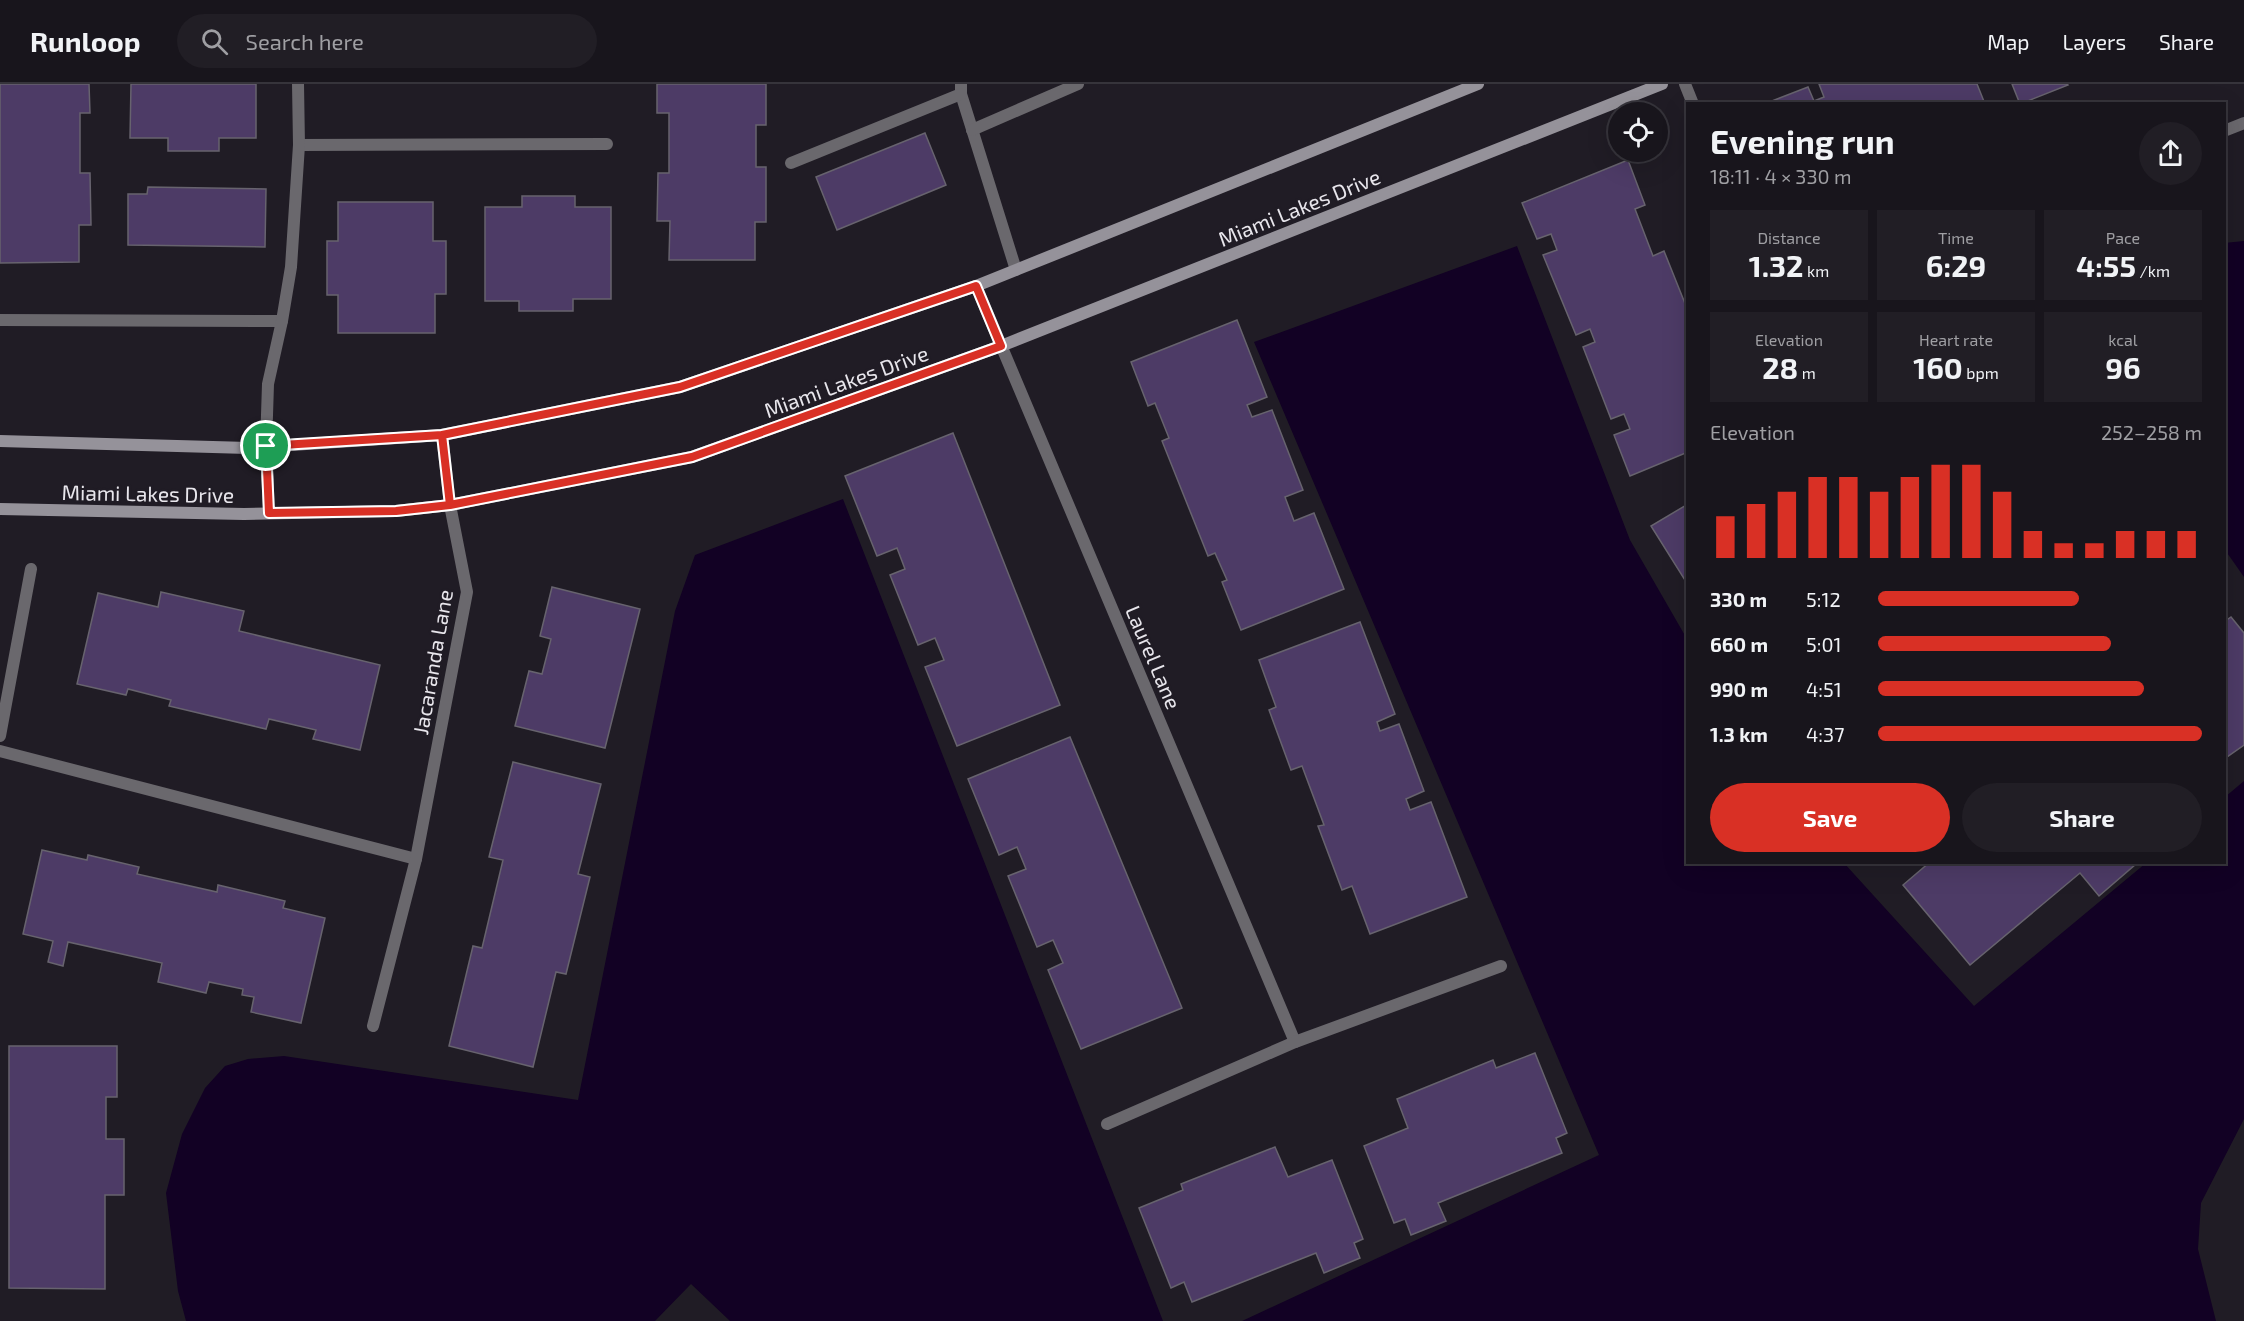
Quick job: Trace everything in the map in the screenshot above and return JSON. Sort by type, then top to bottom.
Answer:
[{"type":"main road","points":[[0,441],[248,448],[442,435],[680,387],[976,286],[1478,84]]},
{"type":"main road","name":"Miami Lakes Drive","points":[[0,509],[269,513],[396,511],[450,505],[692,457],[1001,346],[1662,84]]},
{"type":"street","points":[[269,513],[266,446],[268,384],[291,267],[299,145],[298,84]]},
{"type":"street","points":[[972,130],[1078,84]]},
{"type":"street","points":[[1685,84],[1692,102]]},
{"type":"street","points":[[791,162],[961,89],[1016,270]]},
{"type":"street","points":[[2226,130],[2244,123]]},
{"type":"street","points":[[299,145],[607,144]]},
{"type":"street","name":"Laurel Lane","points":[[976,286],[1295,1042]]},
{"type":"street","points":[[0,320],[282,321]]},
{"type":"street","name":"Jacaranda Lane","points":[[373,1026],[416,859],[468,592],[450,505],[442,435]]},
{"type":"street","points":[[0,736],[31,568]]},
{"type":"street","points":[[0,751],[416,859]]},
{"type":"street","points":[[1107,1124],[1295,1042],[1501,966]]},
{"type":"shaded area","points":[[2244,241],[2244,577],[2226,551],[2226,243]]},
{"type":"shaded area","points":[[1517,246],[1630,540],[1686,637],[1686,864],[1845,864],[1974,1006],[2145,864],[2226,864],[2226,796],[2244,781],[2244,1119],[2201,1203],[2198,1249],[2216,1321],[1242,1321],[1599,1155],[1254,342]]},
{"type":"shaded area","points":[[843,499],[1163,1321],[730,1321],[691,1284],[655,1321],[186,1321],[178,1291],[166,1193],[182,1134],[205,1088],[225,1066],[248,1059],[284,1056],[578,1100],[675,611],[695,555]]},
{"type":"building","points":[[0,84],[89,84],[90,113],[80,113],[80,173],[90,173],[91,225],[79,225],[79,262],[0,263]]},
{"type":"building","points":[[131,84],[256,84],[256,138],[219,138],[219,151],[168,151],[168,138],[130,138]]},
{"type":"building","points":[[657,84],[766,84],[766,125],[756,125],[756,167],[766,167],[766,222],[755,222],[755,260],[669,260],[670,221],[657,221],[658,173],[669,173],[669,113],[657,113]]},
{"type":"building","points":[[1819,84],[1977,84],[1984,102],[1772,101],[1808,87],[1814,101],[1824,97]]},
{"type":"building","points":[[2012,84],[2068,85],[2025,102],[2019,102]]},
{"type":"building","points":[[925,133],[946,185],[837,230],[816,177]]},
{"type":"building","points":[[1623,162],[1629,162],[1645,205],[1635,209],[1653,256],[1664,251],[1686,306],[1686,453],[1630,476],[1614,435],[1630,429],[1624,414],[1611,419],[1583,347],[1595,342],[1590,329],[1576,335],[1543,255],[1557,250],[1551,234],[1537,239],[1522,203]]},
{"type":"building","points":[[148,187],[266,189],[265,247],[128,245],[128,194],[147,194]]},
{"type":"building","points":[[522,196],[575,196],[575,207],[611,207],[611,299],[573,299],[573,311],[519,311],[519,301],[485,301],[485,207],[522,207]]},
{"type":"building","points":[[338,202],[433,202],[433,241],[446,241],[446,294],[435,294],[435,333],[338,333],[338,295],[327,295],[327,241],[338,241]]},
{"type":"building","points":[[1237,320],[1267,397],[1247,405],[1252,417],[1272,410],[1303,490],[1285,497],[1294,521],[1314,513],[1344,589],[1241,630],[1222,582],[1227,580],[1215,553],[1208,556],[1162,441],[1169,438],[1155,403],[1148,406],[1131,362]]},
{"type":"building","points":[[953,433],[1060,705],[957,746],[925,667],[944,660],[935,638],[918,645],[890,575],[905,569],[897,548],[877,556],[845,476]]},
{"type":"building","points":[[1686,505],[1686,582],[1651,526]]},
{"type":"building","points":[[552,587],[640,609],[605,748],[515,726],[529,671],[542,674],[551,639],[540,636]]},
{"type":"building","points":[[161,592],[244,611],[239,631],[380,665],[360,750],[313,739],[316,730],[269,719],[266,729],[169,706],[171,700],[128,689],[126,695],[77,684],[98,593],[158,607]]},
{"type":"building","points":[[2231,617],[2244,633],[2244,745],[2226,758],[2226,621]]},
{"type":"building","points":[[1360,622],[1395,714],[1377,722],[1380,731],[1399,724],[1424,791],[1406,799],[1410,810],[1431,802],[1467,897],[1370,934],[1352,886],[1342,890],[1318,826],[1324,825],[1302,766],[1291,770],[1269,710],[1276,707],[1259,660]]},
{"type":"building","points":[[1070,737],[1182,1008],[1081,1049],[1048,970],[1063,963],[1053,940],[1037,947],[1008,876],[1026,869],[1017,847],[999,855],[968,779]]},
{"type":"building","points":[[513,762],[601,784],[578,874],[590,877],[566,974],[556,972],[533,1067],[449,1046],[473,946],[482,948],[503,860],[489,857]]},
{"type":"building","points":[[42,850],[87,860],[88,855],[139,867],[137,874],[217,892],[218,885],[285,901],[283,908],[325,918],[301,1023],[251,1012],[254,997],[242,995],[243,989],[209,982],[206,993],[158,982],[162,963],[68,942],[63,966],[48,962],[53,941],[23,934]]},
{"type":"building","points":[[1928,864],[2136,864],[2099,896],[2080,873],[1970,965],[1903,885]]},
{"type":"building","points":[[9,1046],[117,1046],[117,1097],[106,1097],[106,1139],[124,1139],[124,1195],[105,1195],[105,1289],[9,1288]]},
{"type":"building","points":[[1535,1053],[1567,1133],[1556,1138],[1562,1153],[1438,1203],[1446,1221],[1411,1235],[1405,1219],[1394,1223],[1364,1146],[1408,1128],[1397,1099],[1493,1060],[1496,1068]]},
{"type":"building","points":[[1275,1147],[1288,1177],[1332,1160],[1363,1239],[1354,1243],[1360,1258],[1324,1273],[1316,1253],[1192,1302],[1184,1282],[1171,1288],[1139,1208],[1183,1190],[1181,1184]]},
{"type":"route","points":[[266,446],[269,513],[396,511],[450,505],[442,435],[680,387],[976,286],[1001,346],[692,457],[450,505],[442,435],[266,446]]}]
